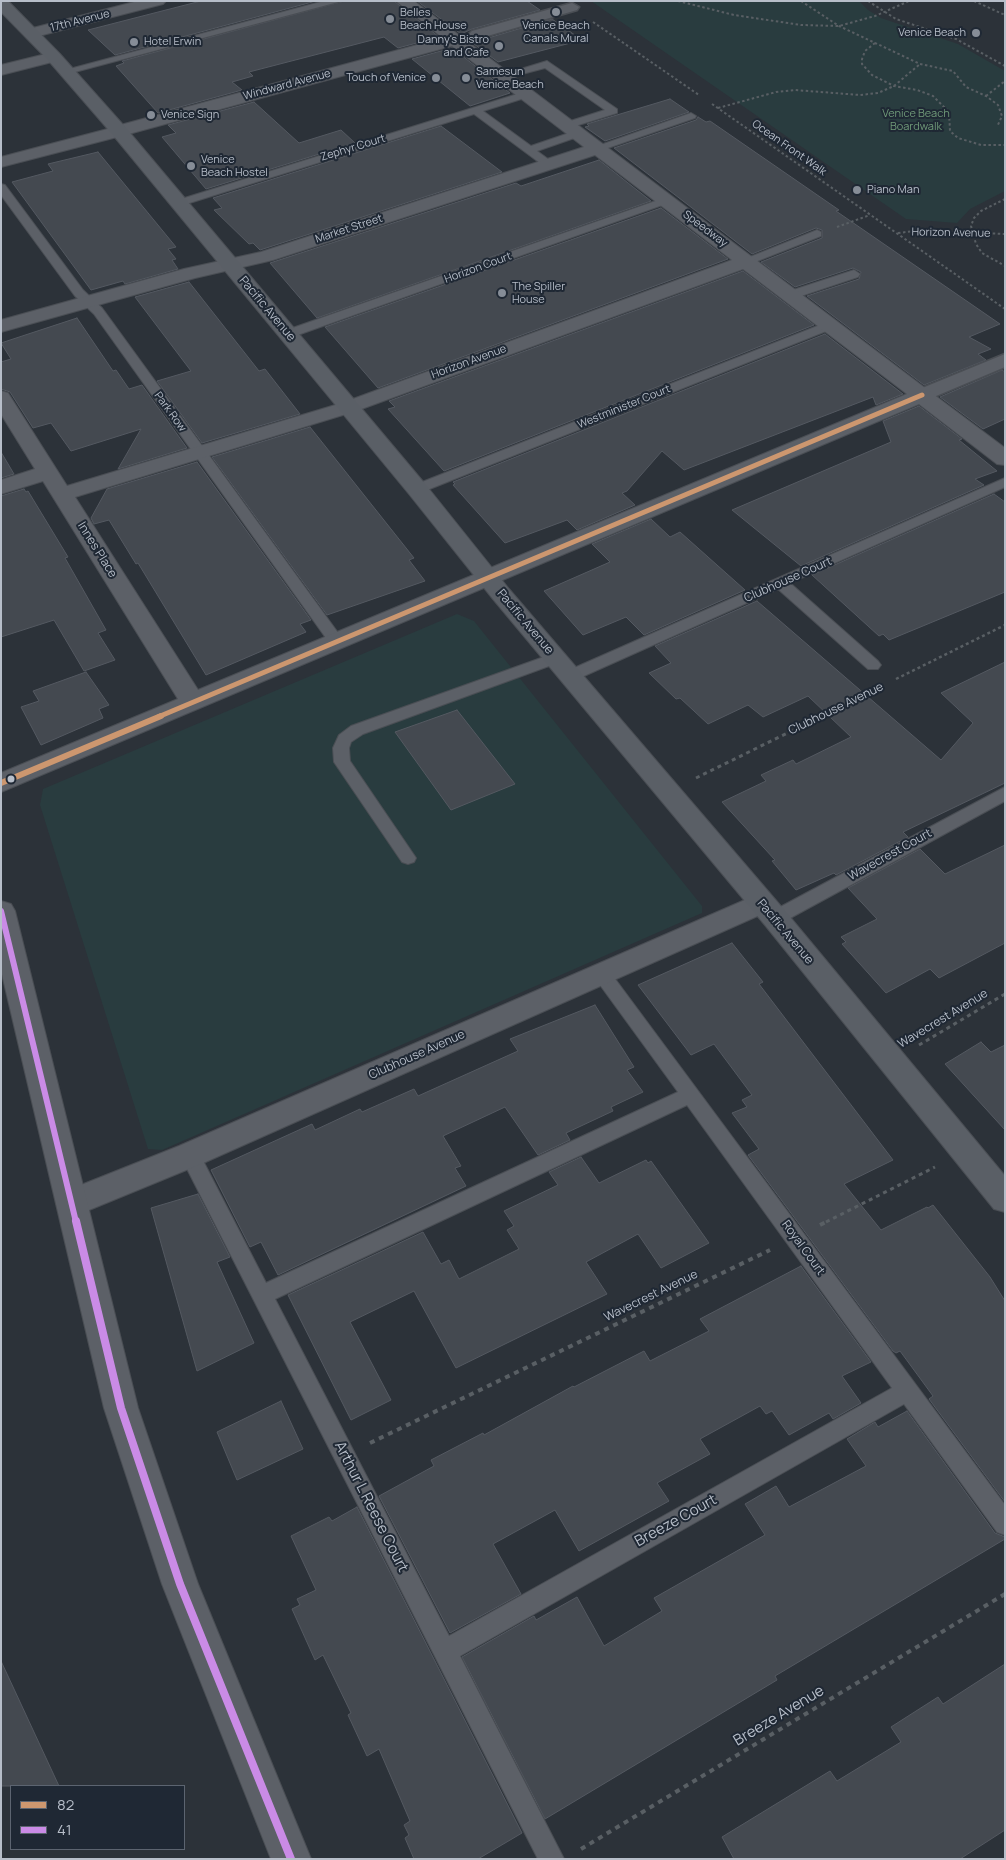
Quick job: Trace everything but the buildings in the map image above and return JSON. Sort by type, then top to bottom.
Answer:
[{"type":"main road","name":"Pacific Avenue","points":[[3,7],[54,57],[179,202],[562,667],[768,910],[1005,1200]]},
{"type":"street","name":"17th Avenue","points":[[31,33],[158,1]]},
{"type":"street","name":"Speedway","points":[[404,1],[922,395],[1002,453]]},
{"type":"street","name":"Windward Avenue","points":[[477,34],[572,7]]},
{"type":"street","name":"Windward Avenue","points":[[1,162],[455,40]]},
{"type":"street","points":[[1,70],[54,57]]},
{"type":"street","name":"Market Street","points":[[1,326],[266,256],[598,148]]},
{"type":"street","name":"Horizon Avenue","points":[[63,494],[348,407],[746,261]]},
{"type":"street","points":[[1,783],[1005,360]]},
{"type":"street","name":"Innes Place","points":[[1,397],[193,703]]},
{"type":"street","points":[[1,487],[49,472]]},
{"type":"street","name":"Clubhouse Avenue","points":[[72,1203],[190,1155],[601,973],[768,910]]},
{"type":"street","points":[[1,911],[121,1408],[180,1584],[291,1859]]},
{"type":"lane","points":[[67,72],[337,1]]},
{"type":"lane","name":"Windward Avenue","points":[[455,40],[477,34]]},
{"type":"lane","points":[[502,76],[547,64],[613,111],[529,150]]},
{"type":"lane","name":"Zephyr Court","points":[[179,202],[527,94]]},
{"type":"lane","points":[[475,110],[548,164]]},
{"type":"lane","name":"Market Street","points":[[598,148],[691,116]]},
{"type":"lane","name":"Park Row","points":[[1,187],[79,293],[89,302],[336,641]]},
{"type":"lane","name":"Horizon Court","points":[[288,334],[667,200]]},
{"type":"lane","name":"Horizon Avenue","points":[[746,261],[817,234]]},
{"type":"lane","points":[[791,295],[854,274]]},
{"type":"lane","name":"Westminister Court","points":[[417,489],[830,325]]},
{"type":"lane","name":"Clubhouse Court","points":[[408,858],[342,762],[341,748],[345,739],[357,730],[562,667],[781,583],[1005,482]]},
{"type":"lane","points":[[781,583],[873,665]]},
{"type":"lane","name":"Wavecrest Court","points":[[768,910],[1005,793]]},
{"type":"lane","name":"Royal Court","points":[[601,973],[1005,1524]]},
{"type":"lane","points":[[262,1295],[691,1095]]},
{"type":"lane","name":"Arthur L Reese Court","points":[[190,1155],[552,1859]]},
{"type":"lane","name":"Breeze Court","points":[[445,1651],[908,1390]]},
{"type":"path","points":[[678,1],[734,15],[800,25],[839,26],[883,12],[909,1]]},
{"type":"path","points":[[801,1],[839,26],[920,64],[949,69],[966,87],[986,96],[998,105],[1002,116],[997,127]]},
{"type":"path","points":[[868,1],[883,12],[911,25],[961,41],[1005,66]]},
{"type":"path","points":[[974,1],[1005,15]]},
{"type":"path","points":[[572,7],[701,97]]},
{"type":"path","points":[[875,43],[862,55],[862,64],[872,75],[894,86],[917,90],[934,96],[949,112],[950,131],[958,138],[981,145],[1005,145]]},
{"type":"path","points":[[718,108],[776,92],[795,90],[860,95],[878,92],[894,86],[920,64]]},
{"type":"path","points":[[986,96],[1005,81]]},
{"type":"path","name":"Ocean Front Walk","points":[[710,103],[1005,308]]},
{"type":"path","points":[[1005,199],[981,211],[974,218],[971,226],[972,233],[982,253],[1005,266]]},
{"type":"path","points":[[817,234],[870,214]]},
{"type":"path","name":"Horizon Avenue","points":[[898,234],[923,230],[1005,234]]},
{"type":"path","name":"Clubhouse Avenue","points":[[891,682],[1005,625]]},
{"type":"path","name":"Clubhouse Avenue","points":[[666,789],[698,778],[882,686]]},
{"type":"path","name":"Wavecrest Avenue","points":[[892,1061],[1005,994]]},
{"type":"path","name":"Wavecrest Avenue","points":[[345,1455],[795,1238],[964,1152]]},
{"type":"path","name":"Breeze Avenue","points":[[574,1854],[1005,1594]]},
{"type":"green space","name":"Venice Beach Boardwalk","points":[[591,1],[859,1],[868,10],[881,18],[958,44],[1005,71],[1005,191],[970,209],[957,223],[906,219]]},
{"type":"green space","points":[[457,614],[474,621],[702,906],[702,913],[162,1150],[148,1149],[40,805],[43,789]]},
{"type":"transit line","name":"82","points":[[1,783],[922,395]]},
{"type":"transit line","name":"41","points":[[1,911],[121,1408],[180,1584],[291,1859]]},
{"type":"place","name":"Venice Beach Canals Mural","points":[[556,12]]},
{"type":"place","name":"Belles Beach House","points":[[390,19]]},
{"type":"place","name":"Venice Beach","points":[[976,33]]},
{"type":"place","name":"Hotel Erwin","points":[[134,42]]},
{"type":"place","name":"Danny's Bistro and Cafe","points":[[499,46]]},
{"type":"place","name":"Touch of Venice","points":[[436,78]]},
{"type":"place","name":"Samesun Venice Beach","points":[[466,78]]},
{"type":"place","name":"Venice Sign","points":[[151,115]]},
{"type":"place","name":"Venice Beach Hostel","points":[[191,166]]},
{"type":"place","name":"Piano Man","points":[[857,190]]},
{"type":"place","name":"The Spiller House","points":[[502,293]]}]
